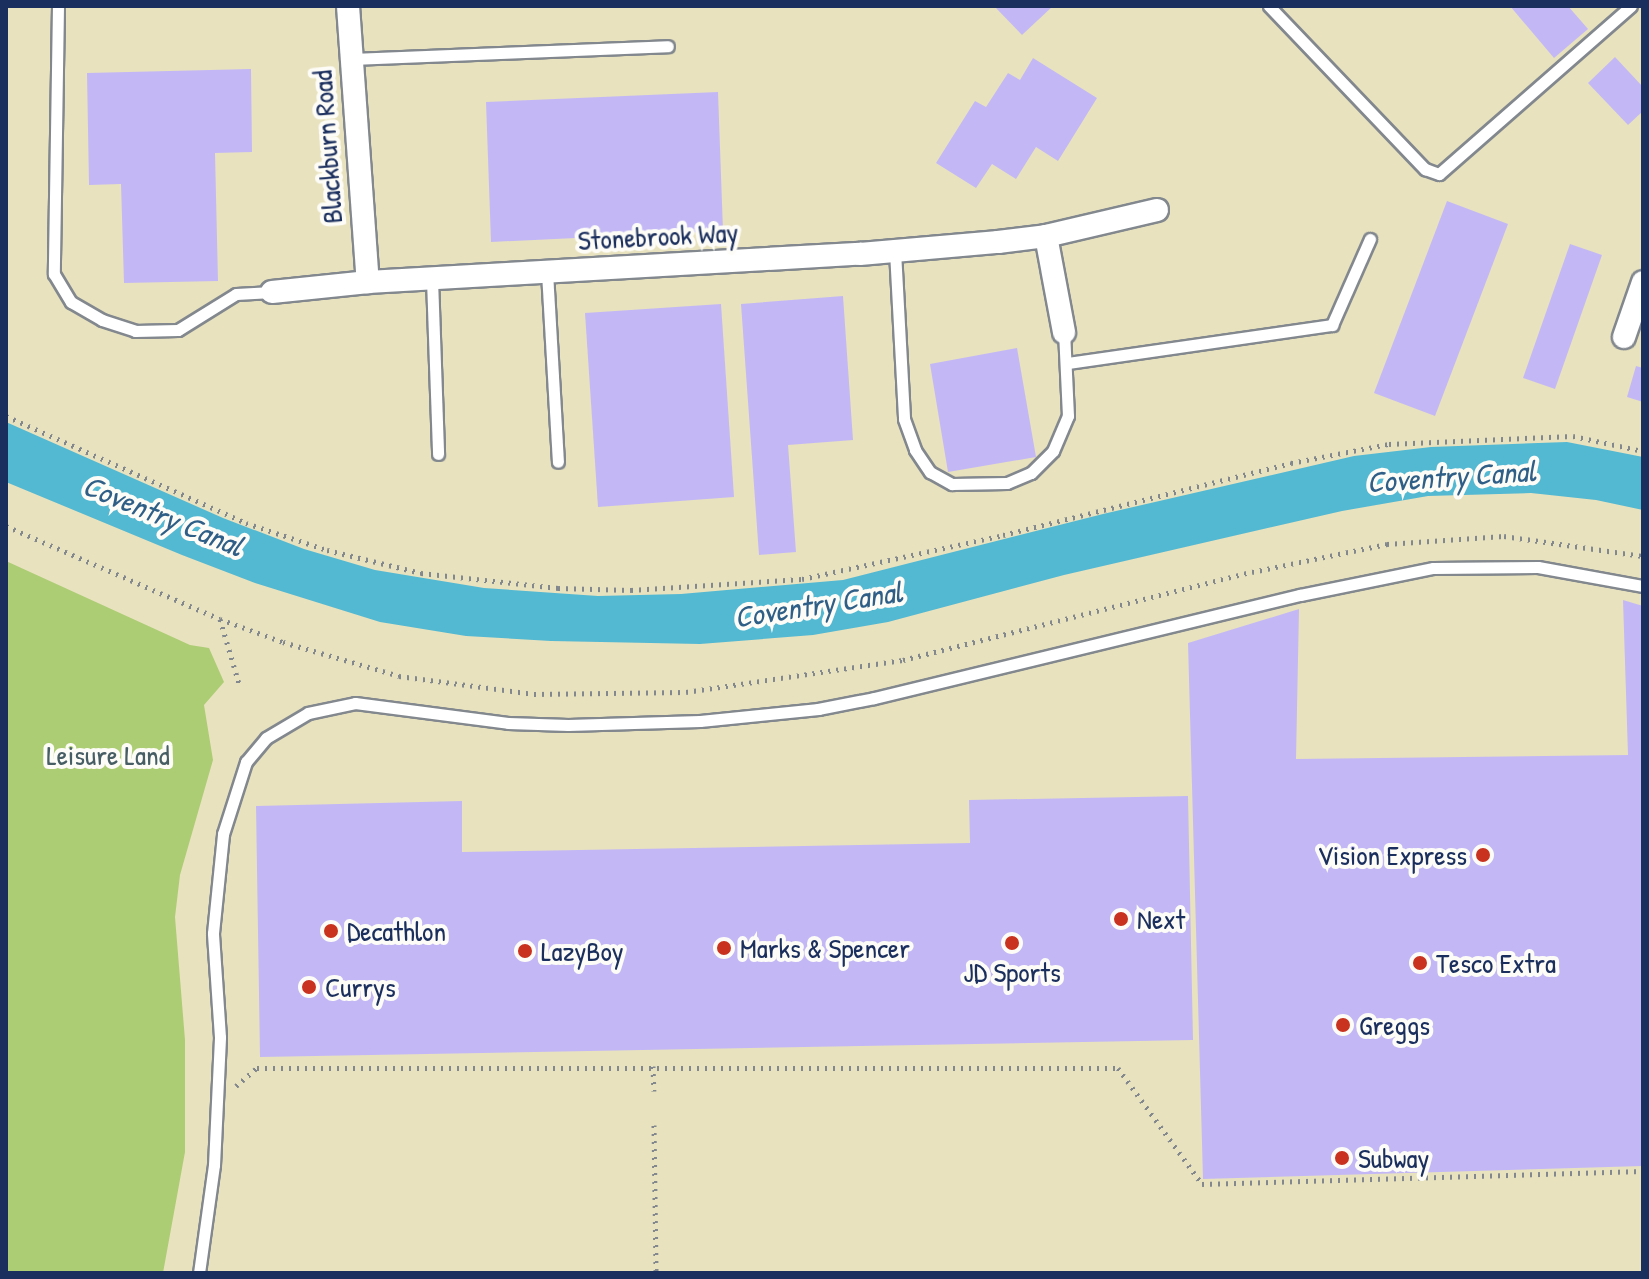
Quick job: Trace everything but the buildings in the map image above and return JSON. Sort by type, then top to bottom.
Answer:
[{"type":"street","name":"Blackburn Road","points":[[348,6],[368,282]]},
{"type":"street","name":"Stonebrook Way","points":[[272,292],[368,282],[895,251],[1046,236],[1157,210]]},
{"type":"street","points":[[1046,236],[1064,332]]},
{"type":"street","points":[[1624,337],[1643,282]]},
{"type":"lane","points":[[58,6],[54,274],[71,302],[102,320],[135,331],[178,330],[236,294],[272,292]]},
{"type":"lane","points":[[1269,6],[1425,169],[1439,174],[1631,6]]},
{"type":"lane","points":[[350,59],[668,46]]},
{"type":"lane","points":[[1068,363],[1332,325],[1370,239]]},
{"type":"lane","points":[[895,251],[904,419],[915,450],[930,472],[952,484],[979,486],[1007,483],[1031,473],[1053,451],[1068,416],[1068,363],[1064,332]]},
{"type":"lane","points":[[547,272],[558,462]]},
{"type":"lane","points":[[432,279],[438,454]]},
{"type":"lane","points":[[199,1273],[214,1165],[220,1037],[213,933],[223,834],[246,762],[266,738],[299,718],[323,708],[355,703],[553,725],[713,719],[818,709],[1271,601],[1433,568],[1538,567],[1643,586]]},
{"type":"path","points":[[6,416],[246,523],[327,550],[452,578],[573,589],[631,590],[802,579],[1003,535],[1291,463],[1389,444],[1573,436],[1643,451]]},
{"type":"path","points":[[6,526],[220,619],[283,642],[399,676],[534,694],[686,692],[903,660],[1252,572],[1387,544],[1504,536],[1643,556]]},
{"type":"path","points":[[220,619],[240,687]]},
{"type":"path","points":[[653,1066],[654,1091]]},
{"type":"path","points":[[233,1090],[257,1068],[1118,1068],[1202,1184],[1643,1171]]},
{"type":"path","points":[[654,1125],[656,1273]]},
{"type":"green space","name":"Leisure Land","points":[[6,561],[190,645],[209,648],[224,682],[204,705],[213,760],[180,875],[175,917],[185,1040],[185,1152],[163,1273],[6,1273]]},
{"type":"water","name":"Coventry Canal","points":[[6,422],[223,518],[304,549],[375,570],[484,588],[598,596],[681,594],[843,580],[1103,514],[1354,456],[1431,447],[1567,442],[1643,457],[1643,510],[1596,500],[1531,493],[1428,496],[1342,511],[1064,575],[888,622],[813,635],[700,644],[551,641],[466,636],[380,622],[255,583],[182,555],[6,482]]},
{"type":"place","name":"Vision Express","points":[[1483,855]]},
{"type":"place","name":"Next","points":[[1121,919]]},
{"type":"place","name":"Decathlon","points":[[331,931]]},
{"type":"place","name":"JD Sports","points":[[1012,943]]},
{"type":"place","name":"Marks & Spencer","points":[[724,948]]},
{"type":"place","name":"LazyBoy","points":[[525,951]]},
{"type":"place","name":"Tesco Extra","points":[[1420,963]]},
{"type":"place","name":"Currys","points":[[309,987]]},
{"type":"place","name":"Greggs","points":[[1343,1025]]},
{"type":"place","name":"Subway","points":[[1342,1158]]}]
